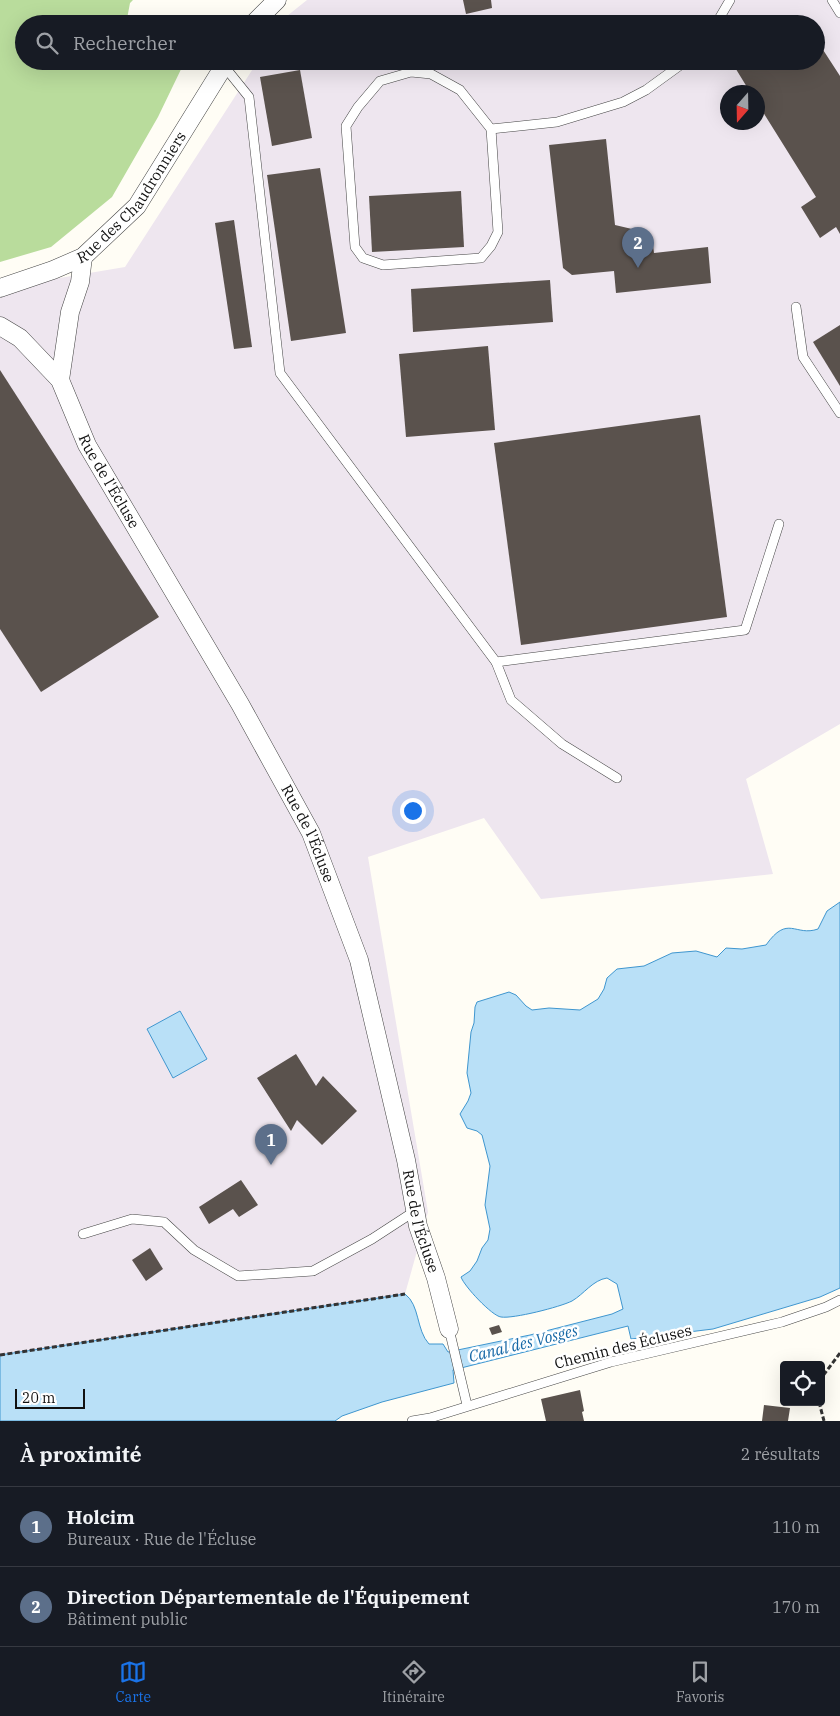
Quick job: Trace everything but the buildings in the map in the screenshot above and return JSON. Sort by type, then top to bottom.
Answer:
[{"type":"street","points":[[262,15],[277,0]]},
{"type":"street","name":"Rue des Chaudronniers","points":[[0,288],[53,270],[83,257],[137,206],[221,70]]},
{"type":"street","points":[[60,380],[70,312],[80,282],[83,257]]},
{"type":"street","name":"Rue de l'Écluse","points":[[0,326],[20,338],[60,380],[87,445],[240,704],[311,833],[358,960],[406,1160],[418,1226],[436,1278],[449,1329]]},
{"type":"lane","points":[[721,15],[730,0]]},
{"type":"lane","points":[[832,0],[840,13]]},
{"type":"lane","points":[[229,70],[249,97],[280,373],[496,662],[511,700],[562,744],[617,778]]},
{"type":"lane","points":[[491,129],[557,122],[623,102],[646,90],[674,70]]},
{"type":"lane","points":[[412,72],[431,74],[460,90],[491,129],[498,232],[491,246],[481,258],[383,265],[363,258],[355,247],[346,126],[358,107],[380,81],[412,72]]},
{"type":"lane","points":[[796,307],[803,357],[840,413]]},
{"type":"lane","points":[[496,662],[745,630],[779,524]]},
{"type":"lane","points":[[83,1234],[132,1219],[164,1222],[194,1250],[238,1276],[313,1271],[372,1239],[415,1212]]},
{"type":"lane","name":"Chemin des Écluses","points":[[412,1421],[430,1418],[611,1362],[782,1322],[826,1307],[840,1300]]},
{"type":"lane","points":[[449,1329],[467,1405]]},
{"type":"path","points":[[0,1355],[405,1294]]},
{"type":"path","points":[[825,1373],[840,1353]]},
{"type":"path","points":[[820,1406],[824,1421]]},
{"type":"shaded area","points":[[307,0],[840,0],[840,724],[746,779],[773,874],[541,899],[484,818],[368,857],[428,1212],[405,1294],[0,1355],[0,288],[125,267],[252,70],[825,70],[825,15],[288,15]]},
{"type":"green space","points":[[0,0],[133,0],[130,3],[128,15],[15,15],[15,70],[181,70],[158,117],[112,197],[51,247],[0,262]]},
{"type":"water","name":"Canal des Vosges","points":[[840,902],[840,1288],[820,1297],[713,1329],[631,1339],[628,1326],[453,1370],[454,1383],[382,1402],[342,1416],[335,1421],[0,1421],[0,1355],[405,1294],[413,1304],[422,1332],[429,1344],[443,1344],[448,1352],[530,1335],[612,1314],[623,1309],[617,1284],[607,1278],[597,1281],[572,1301],[526,1314],[501,1317],[491,1312],[479,1300],[461,1277],[470,1271],[477,1261],[482,1248],[488,1240],[490,1229],[485,1205],[490,1166],[482,1135],[477,1131],[467,1128],[460,1114],[471,1093],[467,1073],[471,1032],[477,1002],[509,992],[516,995],[532,1010],[549,1008],[580,1010],[598,999],[604,989],[607,978],[617,969],[644,966],[672,953],[696,951],[717,957],[726,948],[742,949],[766,945],[774,936],[786,928],[803,931],[818,929],[827,911]]},
{"type":"water","points":[[180,1011],[207,1059],[173,1078],[147,1029]]},
{"type":"place","name":"Direction Départementale de l'Équipement","points":[[638,268]]},
{"type":"place","name":"Holcim","points":[[271,1165]]}]
